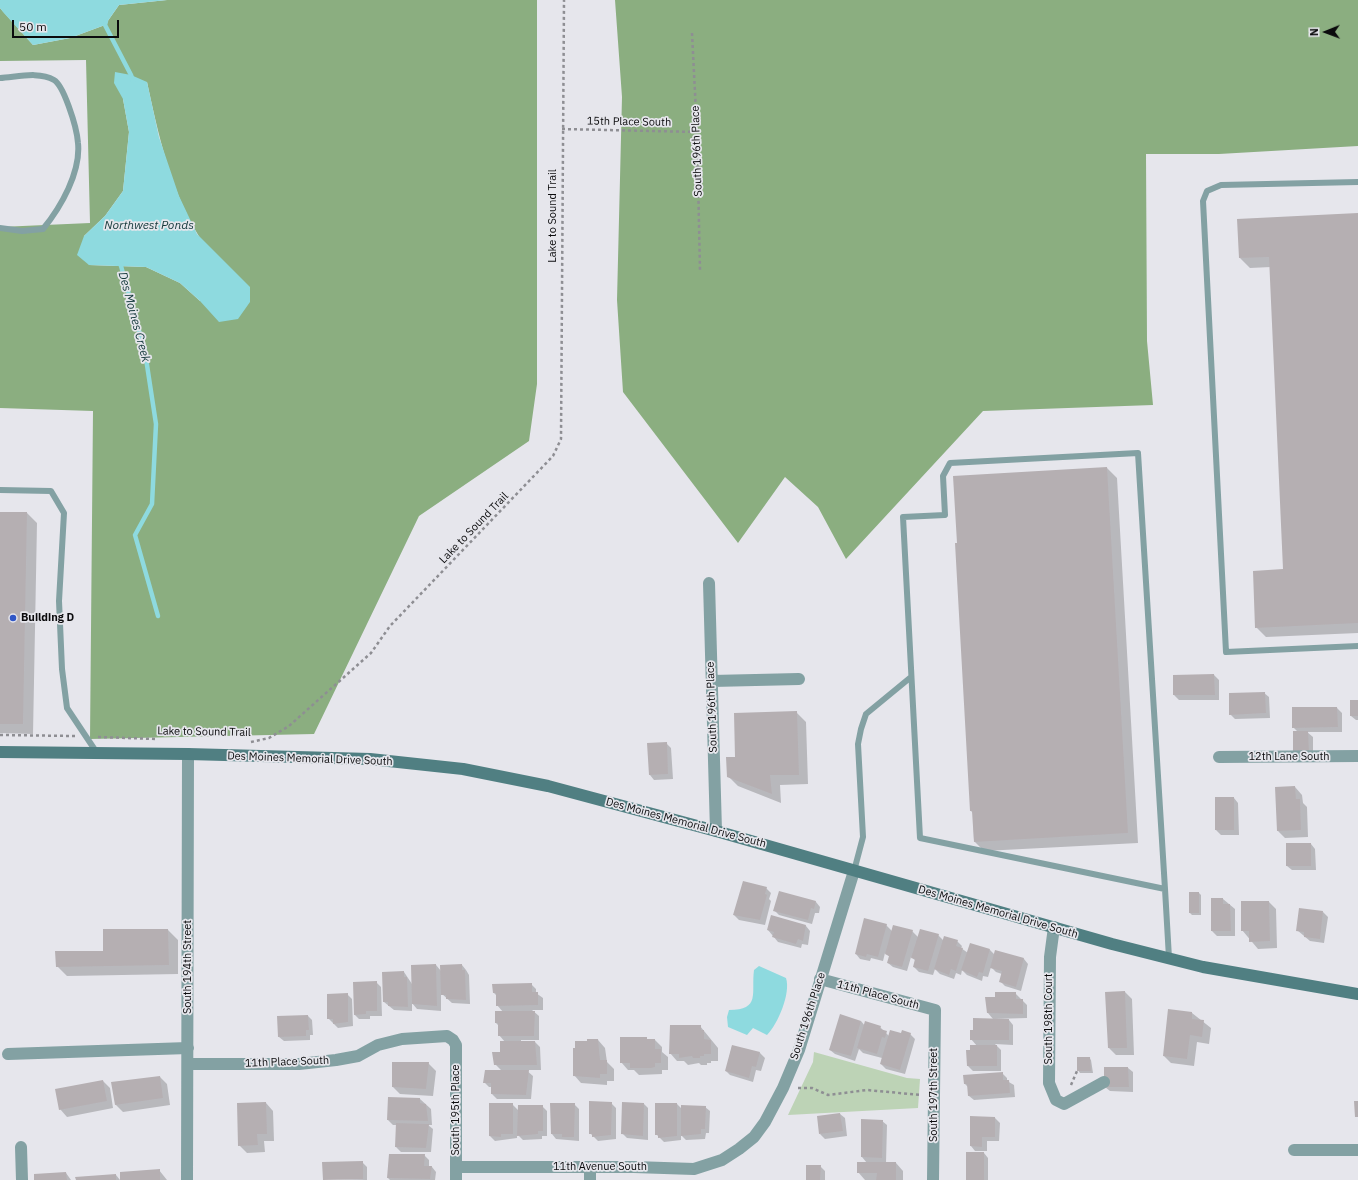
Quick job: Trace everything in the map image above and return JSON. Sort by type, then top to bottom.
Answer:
[{"type":"main road","name":"Des Moines Memorial Drive South","points":[[0,752],[188,754],[370,759],[463,769],[548,786],[716,831],[1054,927],[1203,967],[1358,994]]},
{"type":"street","name":"South 196th Place","points":[[709,583],[716,831]]},
{"type":"street","points":[[712,681],[799,679]]},
{"type":"street","name":"South 194th Street","points":[[187,1180],[188,754]]},
{"type":"street","name":"12th Lane South","points":[[1219,758],[1358,756]]},
{"type":"street","name":"South 196th Place","points":[[739,1149],[754,1136],[765,1122],[783,1088],[799,1050],[854,871]]},
{"type":"street","name":"South 198th Court","points":[[1054,927],[1050,957],[1049,1083],[1056,1100],[1064,1104],[1104,1082]]},
{"type":"street","name":"11th Place South","points":[[820,979],[935,1010]]},
{"type":"street","name":"South 197th Street","points":[[933,1180],[935,1010]]},
{"type":"street","name":"11th Place South","points":[[188,1064],[299,1064],[358,1056],[378,1045],[402,1039],[447,1036],[453,1040]]},
{"type":"street","name":"South 195th Place","points":[[453,1040],[456,1045],[456,1180]]},
{"type":"street","points":[[8,1054],[188,1048]]},
{"type":"street","points":[[21,1147],[22,1180]]},
{"type":"street","name":"11th Avenue South","points":[[456,1167],[694,1169],[715,1163],[739,1149]]},
{"type":"street","points":[[1294,1150],[1358,1150]]},
{"type":"street","points":[[590,1167],[590,1180]]},
{"type":"lane","points":[[0,78],[43,76],[56,81],[66,100],[78,144],[76,166],[69,185],[56,214],[43,229],[22,231],[0,228]]},
{"type":"lane","points":[[1358,182],[1220,185],[1208,191],[1203,201],[1226,652],[1358,646]]},
{"type":"lane","points":[[1165,889],[920,838],[903,517],[945,515],[943,476],[950,463],[1138,453],[1165,889],[1169,958]]},
{"type":"lane","points":[[0,490],[51,491],[64,513],[59,601],[62,669],[68,708],[97,753]]},
{"type":"lane","points":[[854,871],[863,837],[858,744],[861,729],[866,714],[911,677]]},
{"type":"path","name":"Lake to Sound Trail","points":[[248,743],[269,738],[289,726],[371,652],[390,626],[554,456],[561,439],[564,0]]},
{"type":"path","name":"South 196th Place","points":[[692,33],[697,132],[700,270]]},
{"type":"path","name":"15th Place South","points":[[562,129],[697,132]]},
{"type":"path","name":"Lake to Sound Trail","points":[[0,735],[160,739]]},
{"type":"path","points":[[798,1088],[812,1088],[828,1095],[867,1090],[921,1095]]},
{"type":"green space","points":[[167,0],[537,0],[537,384],[529,441],[419,516],[314,734],[90,739],[93,411],[0,408],[0,227],[90,223],[86,60],[0,61],[0,8],[33,45],[70,38],[105,25],[119,5]],"holes":[[[147,82],[166,160],[179,198],[199,237],[222,260],[200,301],[180,283],[146,267],[89,265],[84,236],[105,216],[123,191],[129,132],[123,99]]]},
{"type":"green space","points":[[615,0],[1358,0],[1358,146],[1219,154],[1146,154],[1147,341],[1153,405],[983,411],[846,559],[818,507],[785,477],[738,543],[623,392],[617,300],[622,97]]},
{"type":"green space","points":[[814,1052],[907,1078],[920,1079],[918,1108],[788,1115],[813,1062]]},
{"type":"water","points":[[0,0],[167,0],[119,5],[105,25],[70,38],[33,45],[0,8]]},
{"type":"water","name":"Northwest Ponds","points":[[115,72],[131,75],[147,82],[159,137],[179,196],[197,234],[250,287],[250,302],[238,319],[219,322],[200,301],[180,283],[146,267],[89,265],[77,255],[84,236],[105,216],[123,191],[129,132],[123,99],[114,83]]},
{"type":"water","points":[[759,966],[786,978],[787,992],[779,1016],[767,1035],[753,1028],[747,1035],[728,1027],[727,1017],[729,1010],[746,1007],[750,1003],[753,993],[754,970]]},
{"type":"building","points":[[1358,213],[1358,623],[1255,628],[1253,571],[1283,569],[1269,257],[1239,258],[1237,219]]},
{"type":"building","points":[[1107,467],[1128,833],[974,842],[972,811],[970,811],[955,543],[957,543],[953,476]]},
{"type":"building","name":"Building D","points":[[0,512],[27,512],[23,724],[0,724]]},
{"type":"building","points":[[1214,674],[1215,695],[1173,695],[1173,675]]},
{"type":"building","points":[[1265,692],[1266,713],[1229,715],[1229,693]]},
{"type":"building","points":[[1350,700],[1358,700],[1358,716],[1350,716]]},
{"type":"building","points":[[1292,707],[1337,707],[1338,727],[1292,728]]},
{"type":"building","points":[[797,711],[799,775],[770,775],[772,794],[727,777],[726,757],[735,757],[734,713]]},
{"type":"building","points":[[1293,731],[1308,731],[1309,751],[1293,751]]},
{"type":"building","points":[[667,742],[668,774],[649,775],[647,743]]},
{"type":"building","points":[[1295,786],[1296,799],[1300,799],[1301,830],[1277,831],[1275,787]]},
{"type":"building","points":[[1215,797],[1234,797],[1234,830],[1215,830]]},
{"type":"building","points":[[1286,843],[1311,843],[1311,866],[1286,866]]},
{"type":"building","points":[[743,881],[767,887],[765,894],[767,895],[760,920],[733,915]]},
{"type":"building","points":[[779,891],[816,901],[814,909],[811,908],[808,920],[773,911]]},
{"type":"building","points":[[1189,892],[1199,892],[1199,913],[1189,913]]},
{"type":"building","points":[[1211,898],[1223,898],[1223,904],[1230,904],[1231,931],[1211,931]]},
{"type":"building","points":[[1241,901],[1269,901],[1270,941],[1249,942],[1249,931],[1241,931]]},
{"type":"building","points":[[1299,908],[1323,911],[1320,939],[1304,937],[1304,932],[1296,931]]},
{"type":"building","points":[[771,915],[806,925],[803,941],[798,939],[796,944],[772,937],[774,932],[767,930]]},
{"type":"building","points":[[864,918],[887,924],[878,957],[867,954],[866,957],[855,954]]},
{"type":"building","points":[[893,925],[913,930],[902,967],[887,963],[889,956],[885,954]]},
{"type":"building","points":[[103,929],[168,929],[169,965],[56,967],[55,951],[103,951]]},
{"type":"building","points":[[920,929],[939,934],[928,971],[913,967],[915,959],[911,958]]},
{"type":"building","points":[[944,936],[958,940],[956,946],[963,948],[956,971],[951,969],[949,975],[934,969]]},
{"type":"building","points":[[970,943],[990,949],[983,973],[979,972],[977,977],[961,970]]},
{"type":"building","points":[[995,950],[1024,958],[1016,987],[999,982],[1002,971],[990,968]]},
{"type":"building","points":[[436,964],[437,1006],[412,1004],[411,965]]},
{"type":"building","points":[[462,964],[462,970],[465,970],[466,1000],[446,999],[446,995],[441,995],[440,965]]},
{"type":"building","points":[[404,971],[404,977],[407,977],[408,1007],[388,1006],[388,1002],[383,1002],[382,972]]},
{"type":"building","points":[[377,981],[377,1011],[366,1011],[366,1014],[354,1015],[353,982]]},
{"type":"building","points":[[532,983],[532,992],[538,992],[538,1005],[496,1006],[496,993],[493,993],[492,984]]},
{"type":"building","points":[[1125,991],[1127,1048],[1108,1048],[1105,992]]},
{"type":"building","points":[[995,992],[1016,992],[1016,999],[1023,999],[1023,1014],[987,1013],[985,997],[995,997]]},
{"type":"building","points":[[348,993],[348,1022],[333,1024],[333,1019],[327,1019],[327,994]]},
{"type":"building","points":[[1168,1009],[1192,1012],[1192,1019],[1204,1020],[1202,1037],[1190,1035],[1187,1059],[1163,1056]]},
{"type":"building","points":[[495,1011],[535,1011],[534,1036],[498,1036],[498,1023],[495,1023]]},
{"type":"building","points":[[840,1014],[861,1021],[851,1056],[829,1050]]},
{"type":"building","points":[[308,1015],[309,1030],[306,1030],[306,1036],[278,1037],[277,1016]]},
{"type":"building","points":[[973,1018],[1009,1019],[1009,1040],[970,1040],[970,1030],[973,1030]]},
{"type":"building","points":[[865,1021],[881,1026],[880,1029],[887,1031],[885,1038],[882,1037],[877,1054],[857,1048]]},
{"type":"building","points":[[670,1025],[701,1025],[701,1030],[704,1030],[704,1039],[711,1040],[711,1054],[704,1054],[704,1056],[700,1056],[700,1058],[693,1058],[692,1056],[679,1058],[679,1054],[669,1054]]},
{"type":"building","points":[[890,1030],[901,1033],[902,1030],[911,1033],[900,1070],[880,1064]]},
{"type":"building","points":[[620,1037],[647,1037],[647,1039],[655,1039],[655,1049],[661,1049],[661,1063],[655,1063],[655,1067],[651,1068],[630,1068],[630,1063],[620,1063]]},
{"type":"building","points":[[587,1039],[598,1039],[600,1060],[607,1060],[607,1074],[600,1074],[600,1078],[573,1076],[573,1048],[575,1048],[575,1041],[587,1041]]},
{"type":"building","points":[[500,1041],[535,1041],[537,1065],[494,1065],[492,1052],[500,1052]]},
{"type":"building","points":[[732,1045],[760,1052],[756,1067],[752,1066],[749,1078],[725,1071]]},
{"type":"building","points":[[970,1045],[997,1045],[997,1066],[967,1066],[966,1050],[970,1050]]},
{"type":"building","points":[[1077,1057],[1090,1057],[1091,1071],[1077,1071]]},
{"type":"building","points":[[392,1062],[429,1062],[426,1089],[392,1087]]},
{"type":"building","points":[[1104,1067],[1128,1067],[1129,1087],[1104,1087]]},
{"type":"building","points":[[485,1070],[529,1070],[526,1095],[491,1094],[491,1083],[483,1083]]},
{"type":"building","points":[[1003,1072],[1003,1080],[1009,1080],[1010,1093],[968,1096],[967,1084],[964,1084],[963,1075]]},
{"type":"building","points":[[160,1076],[163,1098],[115,1105],[111,1082]]},
{"type":"building","points":[[103,1080],[107,1101],[59,1110],[55,1089]]},
{"type":"building","points":[[388,1097],[420,1098],[420,1103],[426,1104],[428,1121],[387,1120]]},
{"type":"building","points":[[589,1101],[612,1102],[611,1135],[592,1137],[592,1134],[589,1134]]},
{"type":"building","points":[[1354,1101],[1358,1101],[1358,1117],[1355,1117]]},
{"type":"building","points":[[266,1102],[267,1134],[257,1134],[258,1145],[238,1146],[237,1103]]},
{"type":"building","points":[[622,1102],[644,1103],[643,1136],[621,1134]]},
{"type":"building","points":[[489,1103],[513,1103],[513,1134],[501,1134],[501,1137],[489,1136]]},
{"type":"building","points":[[550,1103],[575,1103],[574,1137],[562,1137],[562,1134],[551,1134]]},
{"type":"building","points":[[655,1103],[677,1103],[677,1136],[658,1138],[658,1135],[655,1135]]},
{"type":"building","points":[[518,1105],[543,1105],[543,1131],[538,1131],[538,1134],[517,1136]]},
{"type":"building","points":[[681,1105],[706,1106],[705,1129],[701,1129],[701,1134],[681,1136]]},
{"type":"building","points":[[840,1113],[843,1131],[819,1134],[817,1116]]},
{"type":"building","points":[[970,1116],[995,1117],[995,1137],[982,1137],[982,1147],[970,1146]]},
{"type":"building","points":[[861,1119],[883,1120],[882,1158],[861,1157]]},
{"type":"building","points":[[396,1123],[429,1124],[426,1148],[395,1147]]},
{"type":"building","points":[[966,1152],[984,1152],[984,1180],[966,1180]]},
{"type":"building","points":[[389,1154],[425,1154],[424,1166],[432,1166],[430,1179],[387,1178]]},
{"type":"building","points":[[363,1161],[363,1179],[323,1180],[322,1162]]},
{"type":"building","points":[[857,1162],[896,1162],[896,1180],[876,1180],[877,1173],[857,1173]]},
{"type":"building","points":[[806,1165],[821,1165],[820,1180],[806,1180]]},
{"type":"building","points":[[160,1169],[160,1180],[120,1180],[120,1172]]},
{"type":"building","points":[[66,1172],[67,1180],[34,1180],[34,1174]]},
{"type":"building","points":[[116,1174],[116,1180],[76,1180],[75,1177]]},
{"type":"waterway","name":"Des Moines Creek","points":[[106,21],[105,25],[133,81]]},
{"type":"waterway","name":"Des Moines Creek","points":[[124,261],[121,266],[145,352],[156,424],[152,504],[135,535],[158,616]]},
{"type":"place","name":"Building D","points":[[13,618]]}]
